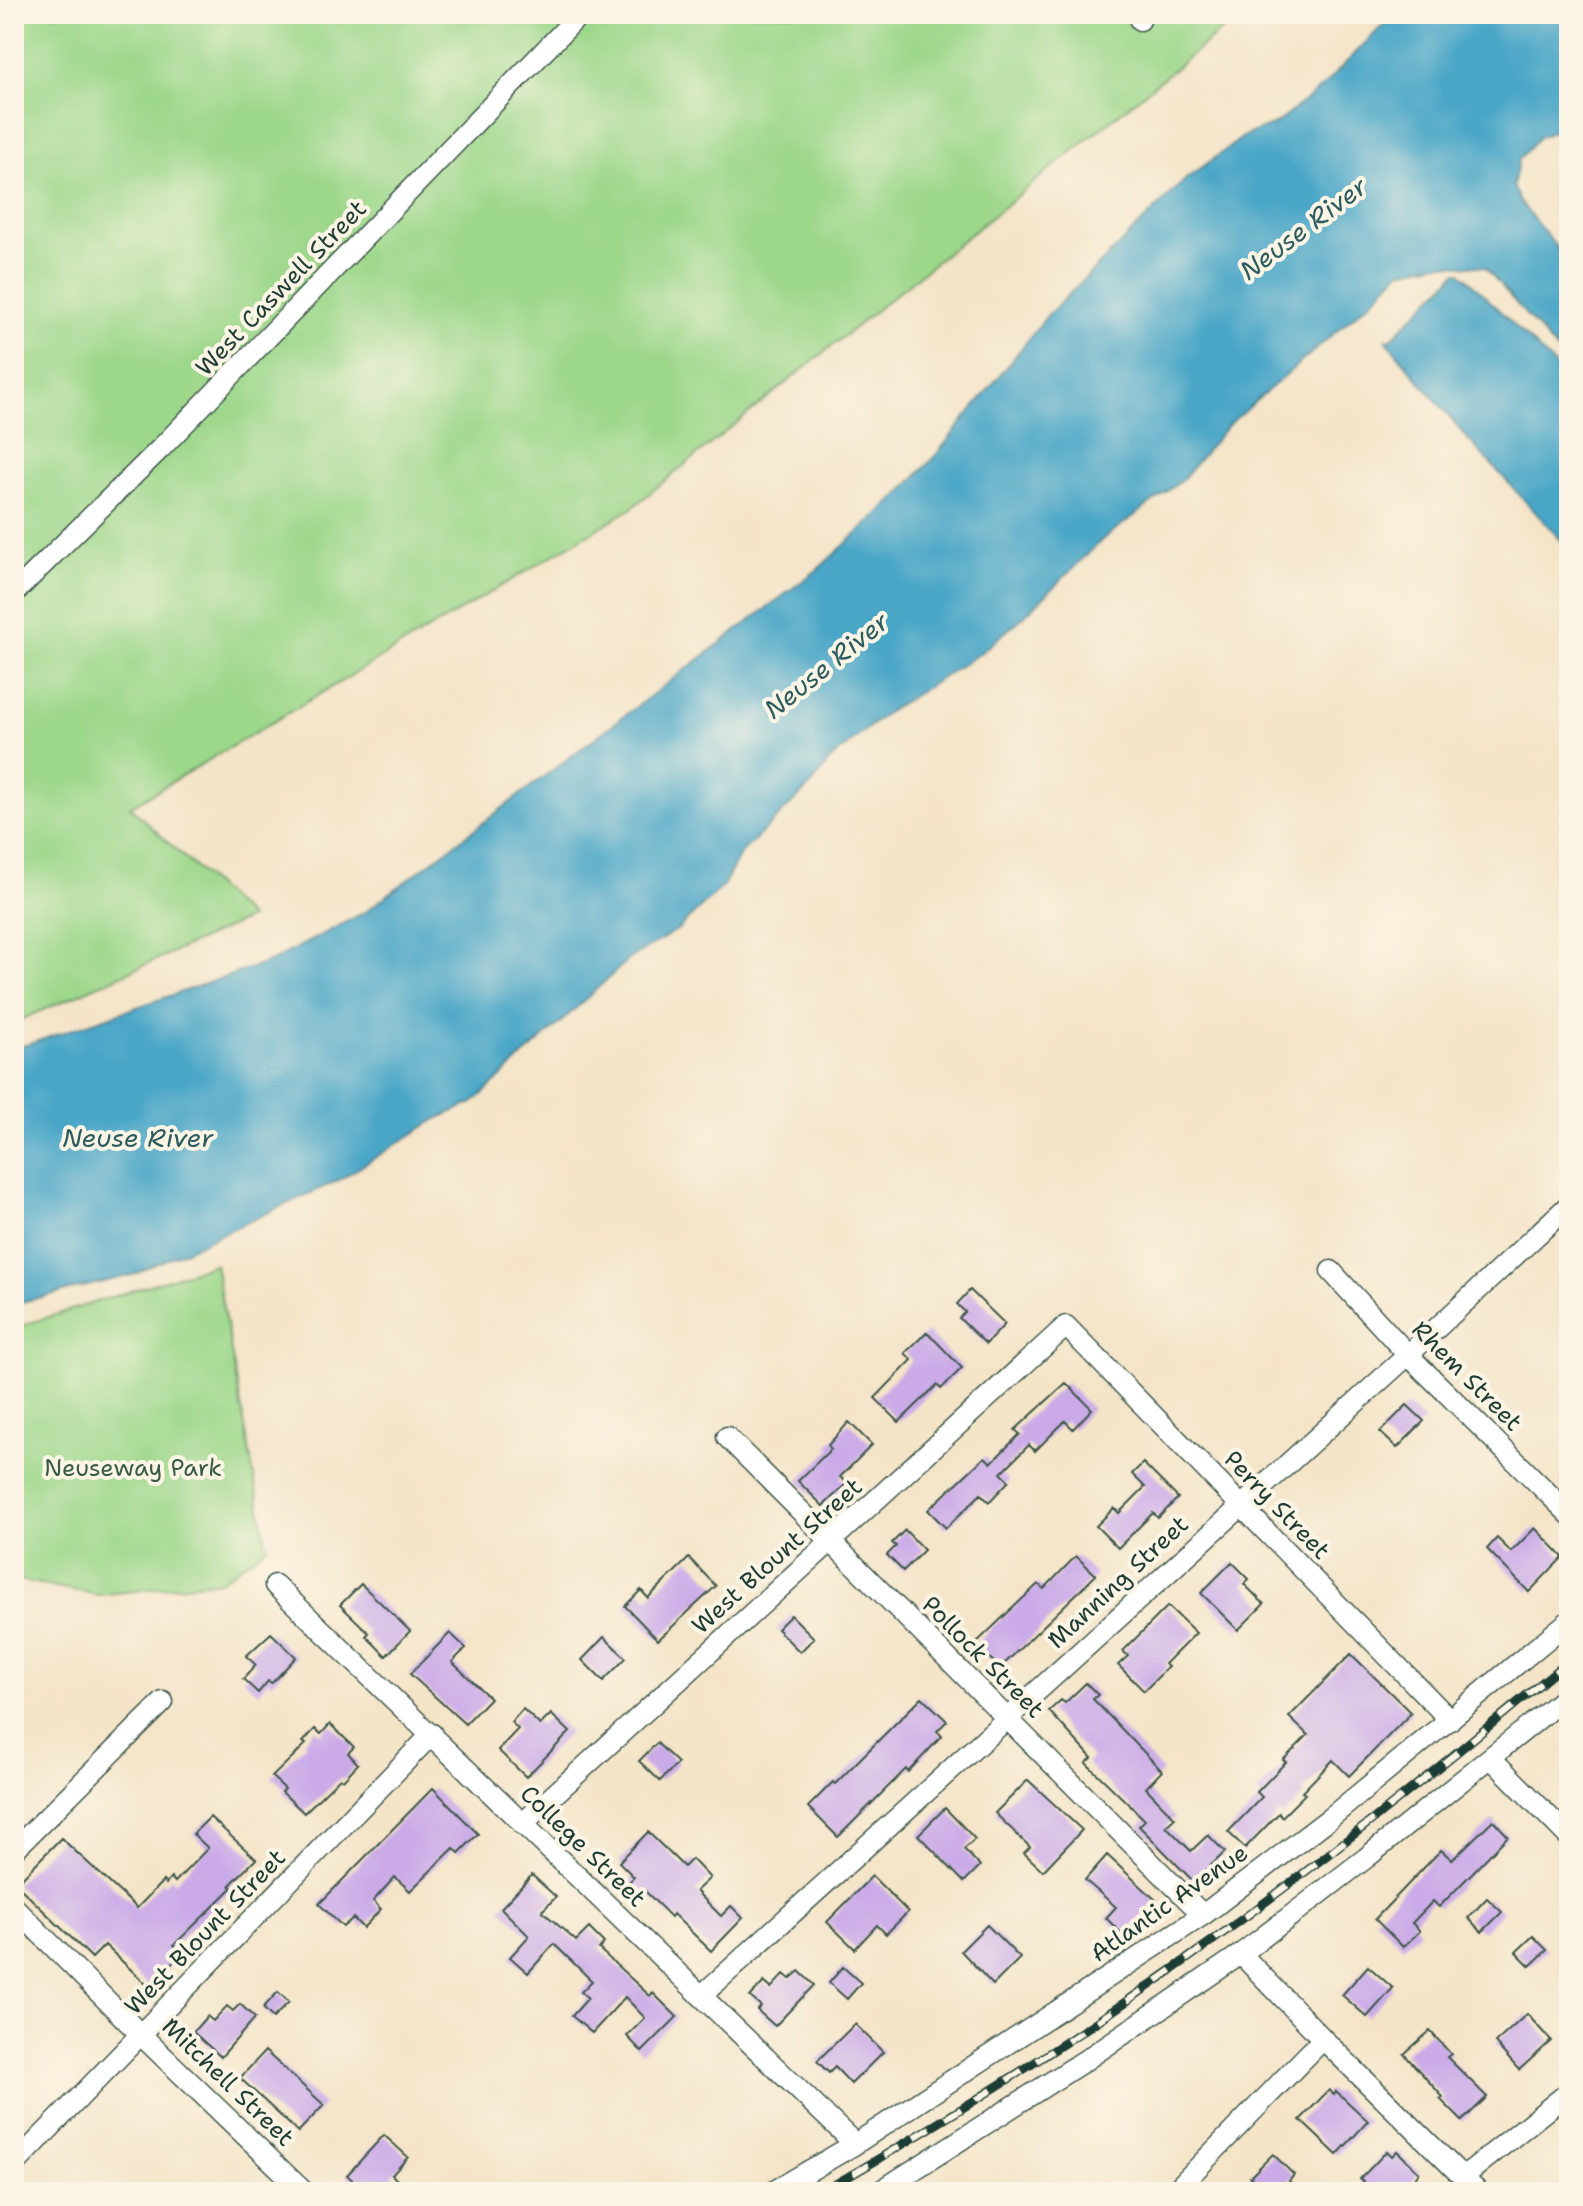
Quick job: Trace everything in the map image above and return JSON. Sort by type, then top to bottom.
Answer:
[{"type":"street","name":"West Caswell Street","points":[[14,593],[191,418],[580,14]]},
{"type":"street","name":"Manning Street","points":[[701,1996],[1408,1355],[1569,1205]]},
{"type":"street","name":"Rhem Street","points":[[1331,1271],[1408,1355],[1569,1514]]},
{"type":"street","name":"Perry Street","points":[[1066,1326],[1450,1720]]},
{"type":"street","name":"West Blount Street","points":[[522,1824],[1066,1326]]},
{"type":"street","name":"Pollock Street","points":[[727,1437],[1203,1915]]},
{"type":"street","name":"College Street","points":[[275,1585],[855,2144]]},
{"type":"street","name":"Atlantic Avenue","points":[[773,2192],[855,2144],[1203,1915],[1450,1720],[1569,1621]]},
{"type":"street","points":[[892,2189],[1241,1954],[1569,1694]]},
{"type":"street","points":[[14,1850],[163,1702]]},
{"type":"street","name":"West Blount Street","points":[[14,2165],[432,1734]]},
{"type":"street","points":[[1491,1758],[1569,1837]]},
{"type":"street","name":"Mitchell Street","points":[[14,1907],[304,2192]]},
{"type":"street","points":[[1241,1954],[1478,2192]]},
{"type":"street","points":[[1174,2192],[1323,2039]]},
{"type":"street","points":[[1463,2177],[1569,2092]]},
{"type":"green space","points":[[14,14],[1242,14],[629,510],[130,807],[250,918],[14,1023]]},
{"type":"green space","name":"Neuseway Park","points":[[215,1264],[267,1547],[220,1581],[99,1595],[14,1579],[14,1328]]},
{"type":"water","name":"Neuse River","points":[[1394,14],[1569,14],[1569,125],[1539,137],[1519,159],[1513,186],[1520,202],[1569,263],[1569,365],[1485,267],[1439,263],[1400,271],[1376,297],[1228,425],[1182,480],[1103,539],[1022,618],[979,654],[886,713],[830,760],[813,783],[741,853],[723,886],[677,930],[628,960],[473,1103],[437,1119],[339,1180],[132,1275],[14,1304],[14,1049],[272,961],[365,912],[817,570],[898,496],[936,455],[1047,316],[1186,179],[1246,135],[1277,123],[1322,87]]},
{"type":"water","points":[[1457,272],[1461,272],[1569,380],[1569,549],[1470,441],[1386,339],[1390,340]]},
{"type":"building","points":[[970,1290],[1005,1324],[986,1344],[959,1318],[965,1312],[957,1304]]},
{"type":"building","points":[[927,1332],[962,1368],[941,1389],[937,1385],[899,1422],[875,1398],[912,1360],[905,1353]]},
{"type":"building","points":[[1066,1383],[1092,1409],[1073,1429],[1065,1421],[1035,1451],[1029,1445],[1001,1473],[1009,1481],[989,1502],[981,1494],[946,1528],[928,1510],[985,1457],[991,1463],[1020,1434],[1015,1430]]},
{"type":"building","points":[[1407,1405],[1424,1421],[1397,1448],[1380,1432]]},
{"type":"building","points":[[849,1422],[872,1445],[840,1477],[847,1483],[823,1506],[798,1481],[831,1449],[828,1445]]},
{"type":"building","points":[[1143,1463],[1178,1498],[1158,1518],[1153,1513],[1118,1548],[1096,1526],[1114,1508],[1119,1513],[1145,1487],[1132,1474]]},
{"type":"building","points":[[1535,1528],[1563,1557],[1529,1592],[1487,1549],[1497,1538],[1511,1552]]},
{"type":"building","points":[[905,1530],[924,1550],[903,1571],[887,1555],[896,1546],[892,1543]]},
{"type":"building","points":[[1076,1556],[1096,1575],[1000,1668],[975,1644],[1038,1584],[1044,1589]]},
{"type":"building","points":[[689,1558],[716,1586],[658,1640],[625,1606],[641,1590],[648,1598]]},
{"type":"building","points":[[1232,1562],[1249,1579],[1244,1584],[1264,1604],[1238,1630],[1201,1593]]},
{"type":"building","points":[[361,1584],[410,1631],[386,1656],[366,1636],[369,1633],[340,1605]]},
{"type":"building","points":[[1168,1606],[1196,1633],[1144,1691],[1118,1665],[1128,1656],[1123,1651]]},
{"type":"building","points":[[791,1615],[814,1638],[800,1652],[777,1629]]},
{"type":"building","points":[[271,1633],[296,1657],[258,1693],[243,1679],[256,1665],[246,1656]]},
{"type":"building","points":[[450,1633],[466,1648],[452,1662],[490,1698],[465,1724],[410,1674]]},
{"type":"building","points":[[604,1637],[626,1658],[603,1681],[582,1660]]},
{"type":"building","points":[[1351,1654],[1411,1713],[1349,1776],[1333,1760],[1282,1817],[1279,1813],[1245,1848],[1228,1832],[1262,1797],[1257,1792],[1308,1735],[1289,1717]]},
{"type":"building","points":[[1086,1683],[1098,1695],[1093,1699],[1162,1771],[1146,1788],[1175,1818],[1166,1826],[1191,1851],[1208,1835],[1225,1852],[1194,1882],[1139,1826],[1145,1820],[1086,1763],[1092,1758],[1049,1711],[1061,1700],[1065,1703]]},
{"type":"building","points":[[922,1697],[947,1721],[937,1731],[942,1736],[838,1837],[808,1807]]},
{"type":"building","points":[[523,1709],[540,1725],[551,1714],[570,1732],[526,1777],[498,1750],[518,1729],[511,1722]]},
{"type":"building","points":[[330,1724],[354,1747],[348,1753],[358,1764],[304,1813],[282,1792],[285,1789],[272,1777],[306,1744],[303,1742],[315,1729],[321,1734]]},
{"type":"building","points":[[657,1743],[678,1763],[660,1781],[639,1761]]},
{"type":"building","points":[[1028,1780],[1082,1830],[1043,1871],[1024,1853],[1030,1847],[995,1813]]},
{"type":"building","points":[[433,1788],[478,1834],[459,1853],[454,1848],[410,1891],[395,1877],[373,1901],[381,1909],[363,1928],[353,1918],[343,1927],[319,1904]]},
{"type":"building","points":[[945,1808],[975,1839],[964,1849],[980,1866],[964,1882],[918,1835]]},
{"type":"building","points":[[210,1817],[256,1859],[230,1885],[232,1888],[174,1945],[182,1953],[149,1987],[105,1945],[92,1958],[16,1884],[61,1838],[137,1908],[163,1881],[166,1884],[171,1878],[175,1882],[208,1848],[193,1834]]},
{"type":"building","points":[[1493,1820],[1508,1836],[1439,1907],[1433,1901],[1412,1923],[1420,1931],[1403,1947],[1375,1919],[1441,1850],[1452,1860]]},
{"type":"building","points":[[648,1832],[684,1867],[692,1859],[710,1878],[696,1891],[721,1916],[731,1906],[743,1918],[711,1951],[673,1914],[671,1917],[644,1890],[641,1894],[629,1882],[634,1877],[619,1862]]},
{"type":"building","points":[[1107,1855],[1157,1901],[1123,1935],[1106,1918],[1116,1907],[1085,1880]]},
{"type":"building","points":[[532,1875],[556,1897],[542,1911],[576,1941],[589,1928],[604,1943],[599,1949],[677,2017],[642,2052],[627,2036],[645,2018],[625,1997],[592,2033],[572,2016],[588,1998],[581,1992],[592,1981],[554,1944],[528,1973],[510,1957],[529,1936],[501,1908]]},
{"type":"building","points":[[872,1876],[908,1912],[886,1934],[877,1925],[855,1949],[827,1922]]},
{"type":"building","points":[[1487,1898],[1502,1912],[1482,1932],[1468,1918]]},
{"type":"building","points":[[987,1925],[1020,1958],[993,1985],[961,1951]]},
{"type":"building","points":[[1533,1936],[1547,1950],[1530,1966],[1516,1952]]},
{"type":"building","points":[[1368,1966],[1393,1988],[1367,2017],[1342,1995]]},
{"type":"building","points":[[843,1967],[861,1983],[847,1999],[829,1983]]},
{"type":"building","points":[[799,1971],[814,1985],[775,2026],[757,2010],[761,2006],[750,1997],[764,1982],[771,1988],[784,1974],[790,1979]]},
{"type":"building","points":[[278,1992],[289,2002],[273,2018],[263,2008]]},
{"type":"building","points":[[240,2004],[255,2018],[221,2057],[193,2032],[207,2016],[213,2021],[227,2006],[233,2011]]},
{"type":"building","points":[[1527,2014],[1551,2041],[1519,2070],[1495,2043]]},
{"type":"building","points":[[855,2024],[883,2052],[851,2084],[835,2067],[829,2073],[817,2061]]},
{"type":"building","points":[[1430,2031],[1451,2054],[1447,2057],[1487,2097],[1462,2121],[1404,2054]]},
{"type":"building","points":[[265,2051],[324,2105],[298,2132],[240,2078]]},
{"type":"building","points":[[1329,2090],[1334,2094],[1336,2091],[1368,2121],[1337,2155],[1300,2120]]},
{"type":"building","points":[[384,2135],[408,2157],[392,2175],[409,2192],[365,2192],[347,2175]]},
{"type":"building","points":[[1387,2151],[1392,2156],[1397,2151],[1419,2172],[1415,2178],[1401,2192],[1357,2192],[1365,2184],[1360,2179]]},
{"type":"building","points":[[1273,2154],[1294,2175],[1289,2181],[1300,2192],[1245,2192],[1255,2181],[1250,2177]]},
{"type":"railway","points":[[822,2192],[1026,2068],[1175,1968],[1355,1834],[1569,1660]]}]
